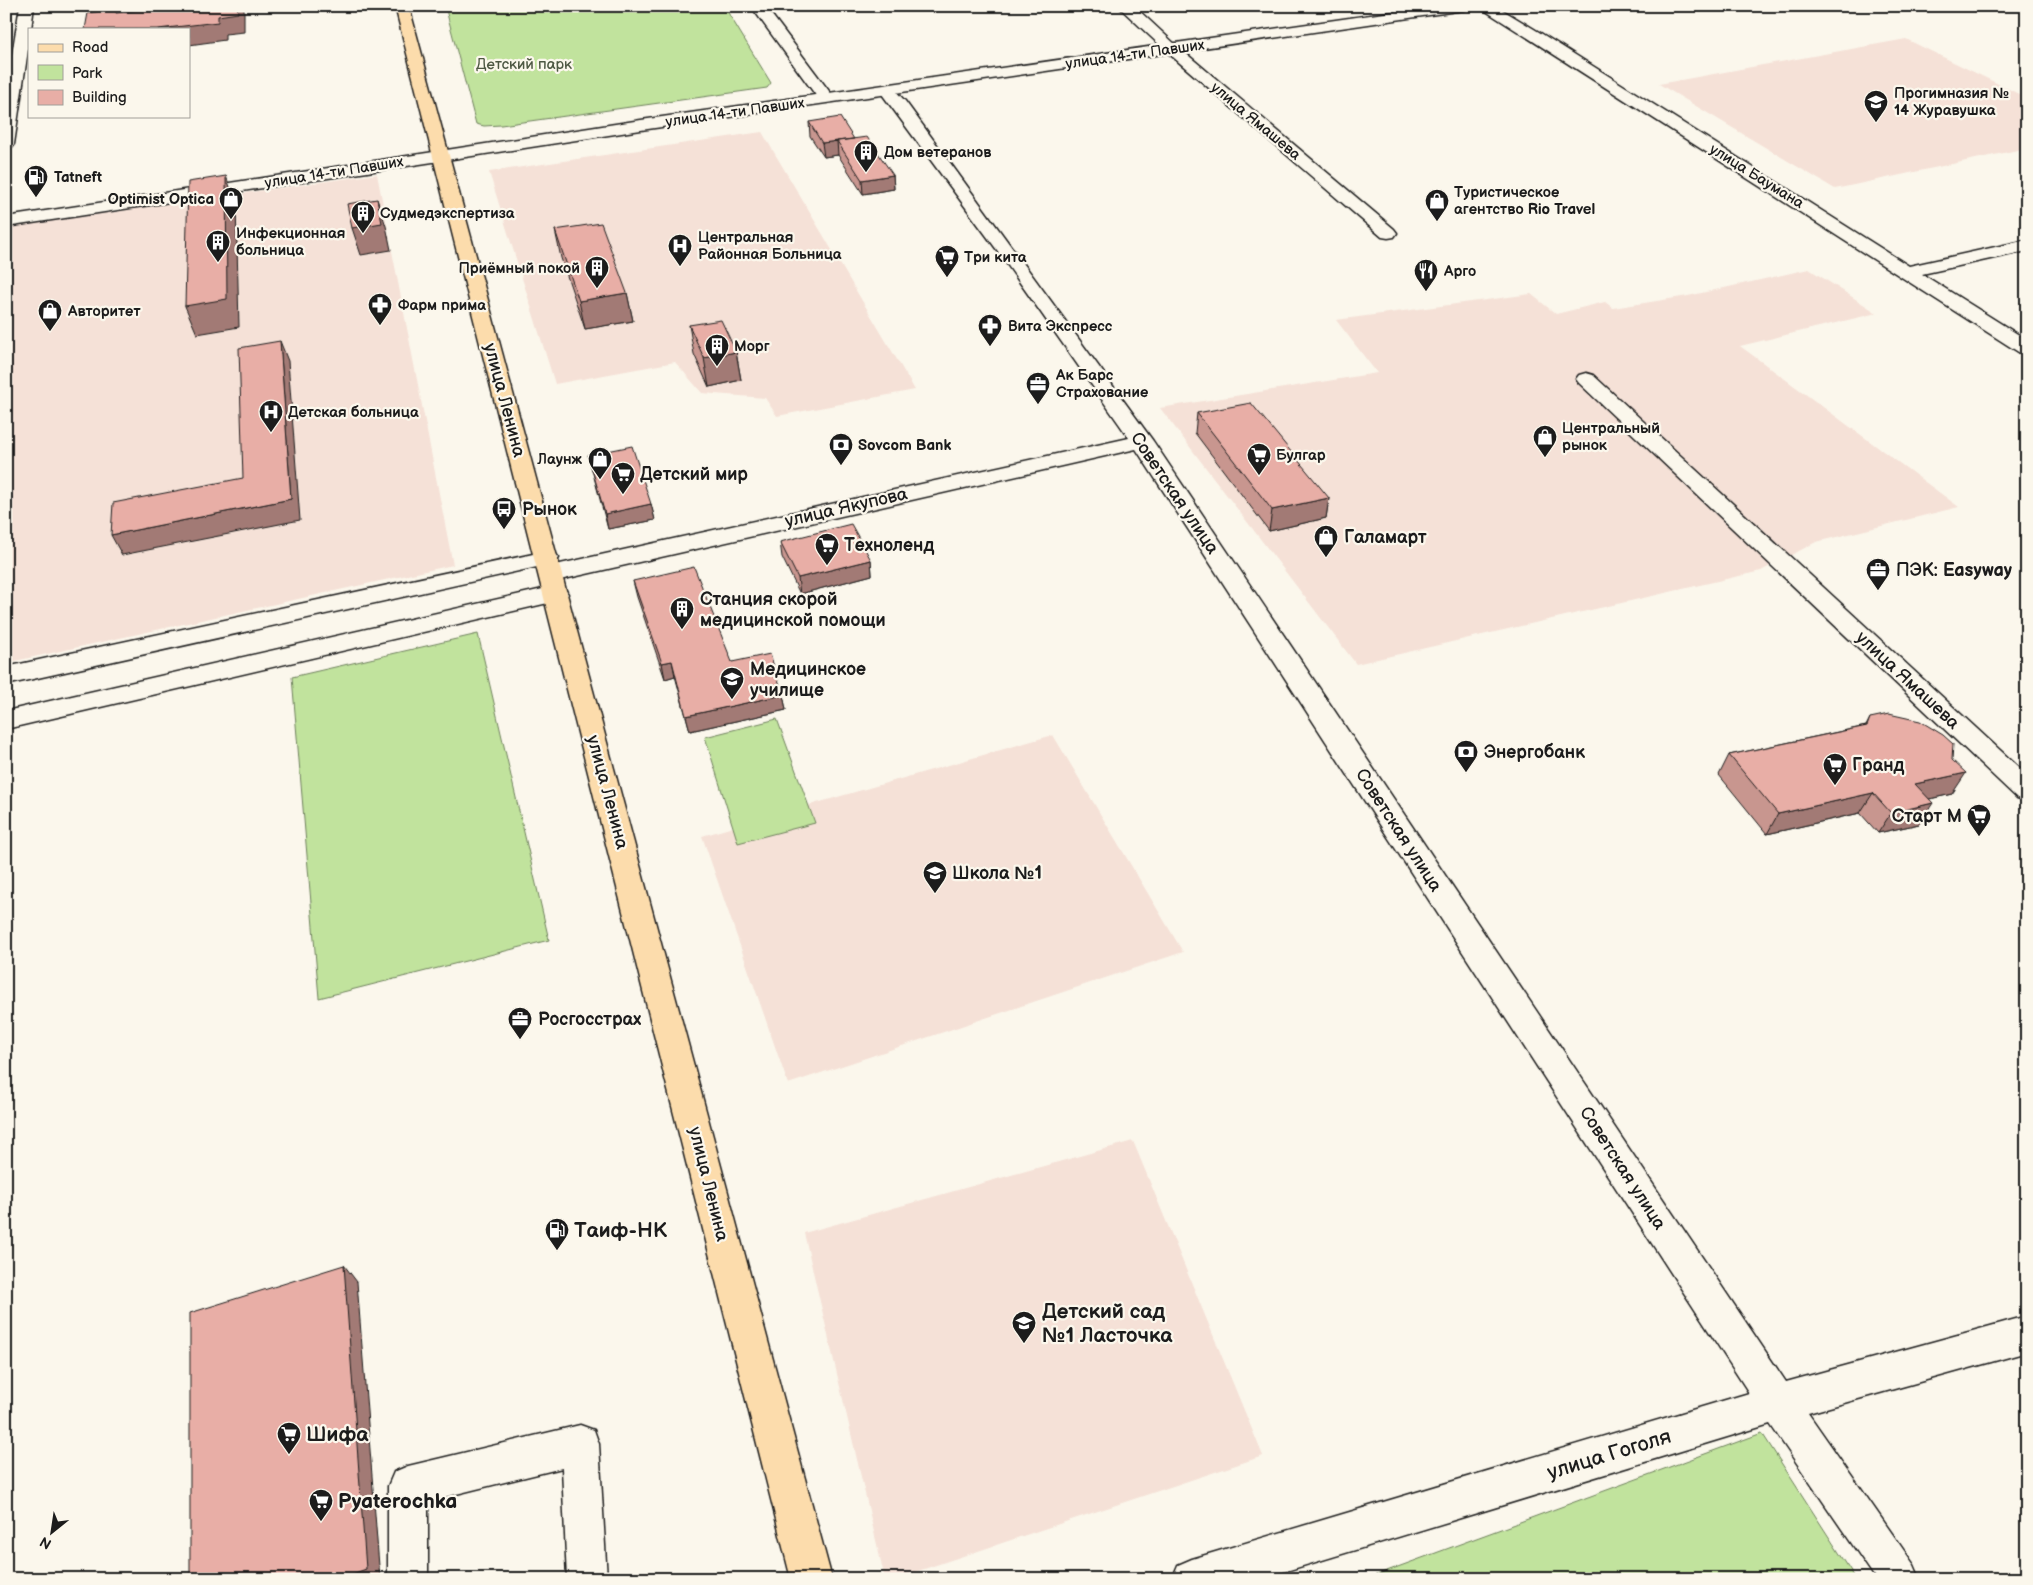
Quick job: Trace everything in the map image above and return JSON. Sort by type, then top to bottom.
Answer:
[{"type":"main road","name":"улица Ленина","points":[[399,6],[404,14],[812,1579]]},
{"type":"street","points":[[6,144],[27,6]]},
{"type":"street","points":[[758,6],[826,98]]},
{"type":"street","name":"улица Ямашева","points":[[1125,6],[1171,48],[1388,233]]},
{"type":"street","name":"улица 14-ти Павших","points":[[6,222],[641,125],[1464,6]]},
{"type":"street","name":"улица Баумана","points":[[1485,6],[1534,35],[2027,349]]},
{"type":"street","name":"Советская улица","points":[[887,90],[1003,246],[1142,441],[1778,1403],[1900,1579]]},
{"type":"street","points":[[1906,272],[2027,245]]},
{"type":"street","name":"улица Ямашева","points":[[1586,379],[2027,791]]},
{"type":"street","name":"улица Якупова","points":[[551,575],[1142,441]]},
{"type":"street","points":[[6,676],[551,575]]},
{"type":"street","points":[[6,720],[551,575]]},
{"type":"street","name":"улица Гоголя","points":[[1192,1579],[1778,1403],[2027,1334]]},
{"type":"street","points":[[408,1579],[408,1486],[580,1444],[587,1579]]},
{"type":"shaded area","name":"Прогимназия № 14 Журавушка","points":[[1906,39],[2027,98],[2027,148],[1835,189],[1659,84]]},
{"type":"shaded area","name":"Центральная Районная Больница","points":[[762,132],[915,390],[777,416],[765,398],[702,393],[675,362],[555,384],[489,172]]},
{"type":"shaded area","points":[[377,174],[453,565],[6,663],[6,249],[9,227]]},
{"type":"shaded area","name":"Центральный рынок","points":[[1809,269],[1877,313],[1740,346],[1959,507],[1816,542],[1761,571],[1356,664],[1160,408],[1377,373],[1336,320],[1531,294],[1556,314],[1605,302],[1613,308],[1688,296]]},
{"type":"shaded area","name":"Школа №1","points":[[1053,735],[1183,952],[788,1084],[702,836]]},
{"type":"shaded area","name":"Детский сад №1 Ласточка","points":[[1133,1141],[1263,1456],[894,1579],[885,1579],[804,1233]]},
{"type":"green space","name":"Детский парк","points":[[445,6],[724,6],[771,83],[767,88],[484,126],[476,124]]},
{"type":"green space","points":[[478,634],[549,940],[319,998],[292,677]]},
{"type":"green space","points":[[777,719],[815,823],[738,843],[705,737]]},
{"type":"green space","points":[[1762,1433],[1856,1579],[1365,1579]]},
{"type":"building","points":[[237,6],[238,13],[218,16],[218,22],[167,28],[85,28],[88,13],[116,9],[116,13],[161,7]]},
{"type":"building","points":[[840,117],[854,139],[822,143],[809,122]]},
{"type":"building","points":[[867,137],[893,175],[862,180],[837,141]]},
{"type":"building","points":[[226,176],[227,299],[185,306],[188,182]]},
{"type":"building","points":[[377,199],[382,223],[352,228],[347,204]]},
{"type":"building","points":[[601,223],[627,293],[579,301],[555,230]]},
{"type":"building","points":[[721,320],[736,352],[704,358],[689,325]]},
{"type":"building","points":[[280,341],[291,499],[111,535],[113,503],[243,478],[239,348]]},
{"type":"building","points":[[1251,403],[1329,498],[1272,510],[1197,413]]},
{"type":"building","name":"Детский мир","points":[[632,446],[651,504],[605,514],[588,455]]},
{"type":"building","points":[[851,524],[871,560],[798,578],[780,542]]},
{"type":"building","points":[[694,567],[732,662],[770,654],[783,695],[686,716],[672,661],[662,663],[633,581]]},
{"type":"building","name":"Гранд","points":[[1889,714],[1920,721],[1943,735],[1953,744],[1952,760],[1966,773],[1915,784],[1933,803],[1891,813],[1873,793],[1778,814],[1729,755],[1867,726],[1870,718]]},
{"type":"building","name":"Шифа","points":[[344,1265],[366,1569],[339,1579],[190,1579],[190,1313]]},
{"type":"place","name":"Прогимназия № 14 Журавушка","points":[[1876,123]]},
{"type":"place","name":"Дом ветеранов","points":[[866,173]]},
{"type":"place","name":"Tatneft","points":[[36,198]]},
{"type":"place","name":"Optimist Optica","points":[[231,220]]},
{"type":"place","name":"Туристическое агентство Rio Travel","points":[[1437,222]]},
{"type":"place","name":"Судмедэкспертиза","points":[[363,234]]},
{"type":"place","name":"Инфекционная больница","points":[[218,263]]},
{"type":"place","name":"Центральная Районная Больница","points":[[680,267]]},
{"type":"place","name":"Три кита","points":[[947,278]]},
{"type":"place","name":"Приёмный покой","points":[[597,289]]},
{"type":"place","name":"Арго","points":[[1426,292]]},
{"type":"place","name":"Фарм прима","points":[[380,326]]},
{"type":"place","name":"Авторитет","points":[[50,332]]},
{"type":"place","name":"Вита Экспресс","points":[[990,347]]},
{"type":"place","name":"Морг","points":[[717,367]]},
{"type":"place","name":"Ак Барс Страхование","points":[[1038,405]]},
{"type":"place","name":"Детская больница","points":[[271,433]]},
{"type":"place","name":"Центральный рынок","points":[[1545,458]]},
{"type":"place","name":"Sovcom Bank","points":[[841,466]]},
{"type":"place","name":"Булгар","points":[[1259,476]]},
{"type":"place","name":"Лаунж","points":[[600,480]]},
{"type":"place","name":"Детский мир","points":[[623,495]]},
{"type":"place","name":"Рынок","points":[[504,530]]},
{"type":"place","name":"Галамарт","points":[[1326,558]]},
{"type":"place","name":"Техноленд","points":[[827,566]]},
{"type":"place","name":"ПЭК: Easyway","points":[[1878,591]]},
{"type":"place","name":"Станция скорой медицинской помощи","points":[[682,630]]},
{"type":"place","name":"Медицинское училище","points":[[732,700]]},
{"type":"place","name":"Энергобанк","points":[[1466,773]]},
{"type":"place","name":"Гранд","points":[[1835,786]]},
{"type":"place","name":"Старт М","points":[[1979,837]]},
{"type":"place","name":"Школа №1","points":[[935,894]]},
{"type":"place","name":"Росгосстрах","points":[[520,1040]]},
{"type":"place","name":"Таиф-НК","points":[[557,1251]]},
{"type":"place","name":"Детский сад №1 Ласточка","points":[[1024,1344]]},
{"type":"place","name":"Шифа","points":[[289,1455]]},
{"type":"place","name":"Pyaterochka","points":[[321,1522]]}]
